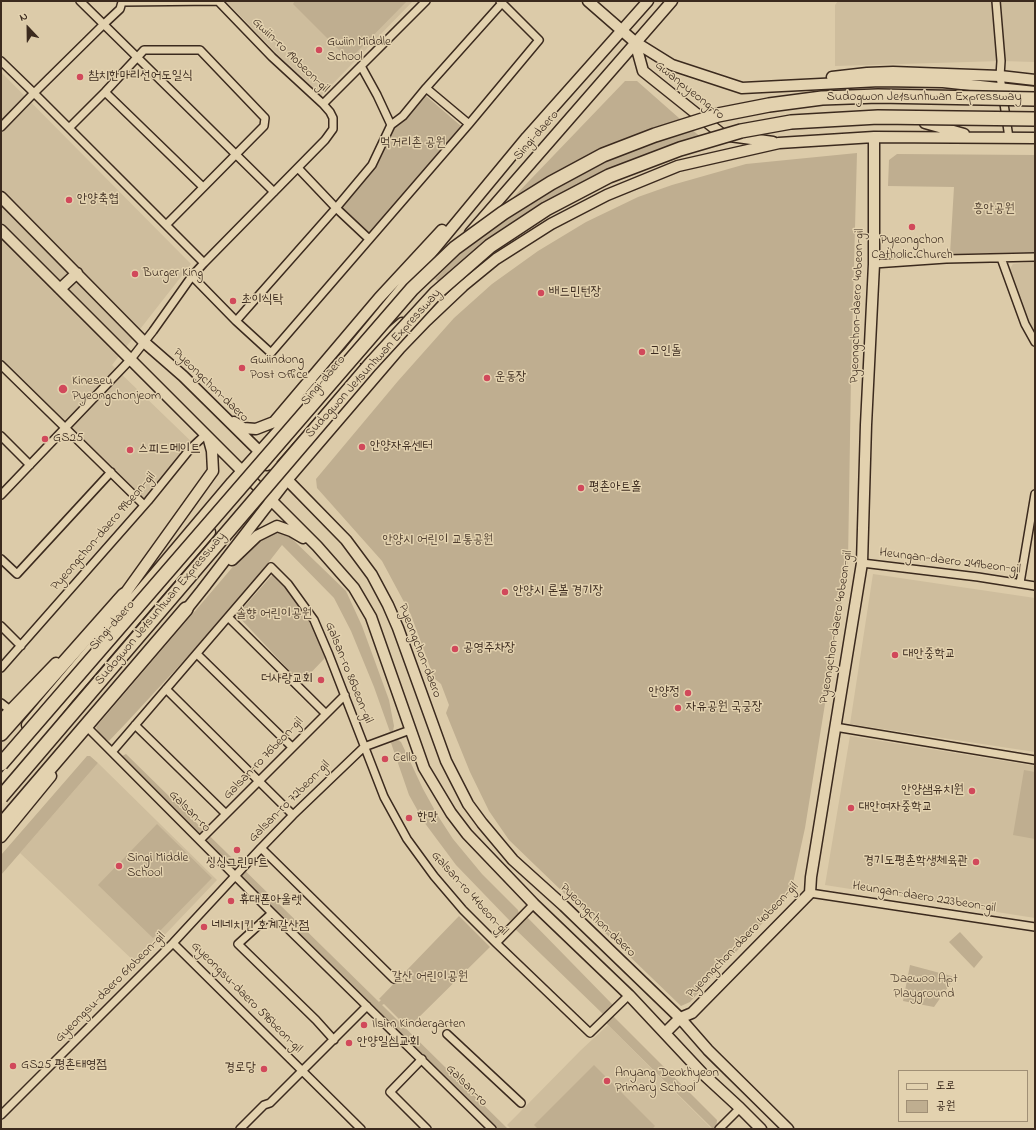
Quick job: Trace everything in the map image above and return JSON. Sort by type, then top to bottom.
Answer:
[{"type":"highway","name":"Sudogwon Je1sunhwan Expressway","points":[[1,764],[412,289],[455,248],[503,213],[551,183],[603,155],[655,135],[718,115],[769,105],[822,98],[878,96],[1035,99]]},
{"type":"highway","name":"Sudogwon Je1sunhwan Expressway","points":[[1,797],[370,365],[436,293],[490,246],[546,209],[609,176],[680,149],[741,131],[791,122],[878,116],[1035,119]]},
{"type":"highway","points":[[1,734],[48,679],[124,595]]},
{"type":"highway","points":[[1,825],[186,609]]},
{"type":"street","points":[[80,1],[274,192]]},
{"type":"street","name":"Gwiin-ro 190beon-gil","points":[[1,127],[120,9],[122,2],[218,1],[272,57],[323,104],[333,118],[333,130],[325,140],[192,276],[131,359],[1,494]]},
{"type":"street","points":[[323,104],[426,1]]},
{"type":"street","name":"Gwanpyeong-ro","points":[[588,1],[635,42],[672,65],[742,88],[880,81],[943,82],[1035,92]]},
{"type":"street","name":"Singi-daero","points":[[1,755],[227,488],[350,351],[527,137],[648,1]]},
{"type":"street","name":"Singi-daero","points":[[1,782],[69,697],[270,462],[672,1]]},
{"type":"street","points":[[996,1],[1001,61],[1000,76],[1009,138]]},
{"type":"street","points":[[192,276],[236,321],[271,352],[469,124],[539,40],[501,2],[403,116],[391,125],[372,165],[236,321]]},
{"type":"street","name":"Gwanpyeong-ro","points":[[635,42],[643,71],[723,135],[818,126],[880,123],[1035,125]]},
{"type":"street","points":[[69,128],[144,50],[200,50],[265,118],[264,126],[166,225]]},
{"type":"street","points":[[1,61],[204,263]]},
{"type":"street","points":[[360,66],[377,95],[391,125]]},
{"type":"street","points":[[742,88],[867,73],[893,72],[1035,76]]},
{"type":"street","points":[[943,82],[1000,76],[1035,80]]},
{"type":"street","points":[[426,88],[469,124]]},
{"type":"street","points":[[105,92],[203,187]]},
{"type":"street","points":[[925,123],[979,138]]},
{"type":"street","points":[[360,358],[488,252],[543,215],[603,183],[723,135],[779,143]]},
{"type":"street","points":[[222,415],[243,428],[256,429],[274,422],[380,298],[527,137]]},
{"type":"street","points":[[1,837],[89,730],[141,670],[186,609],[288,480],[400,348],[463,286],[496,259],[551,224],[607,195],[678,166],[779,143],[874,137],[1035,138]]},
{"type":"street","name":"Pyeongchon-daero 40beon-gil","points":[[665,1032],[680,1018],[692,1013],[810,893],[811,876],[862,563],[866,425],[874,264],[874,137]]},
{"type":"street","points":[[298,168],[336,208],[369,239]]},
{"type":"street","name":"Pyeongchon-daero","points":[[1,197],[77,272],[144,342],[183,376],[346,540],[372,575],[388,604],[446,761],[468,804],[513,860],[564,906],[680,1018],[708,1050],[788,1129]]},
{"type":"street","points":[[1,230],[272,500],[317,546],[354,588],[372,617],[424,768],[451,813],[467,834],[534,904],[629,995],[702,1073],[761,1129]]},
{"type":"street","points":[[874,264],[946,259],[1035,257]]},
{"type":"street","points":[[1001,258],[1025,324],[1035,342]]},
{"type":"street","points":[[60,289],[77,272]]},
{"type":"street","points":[[350,351],[380,298]]},
{"type":"street","points":[[1,365],[144,505]]},
{"type":"street","points":[[324,438],[336,388]]},
{"type":"street","points":[[1,436],[30,465]]},
{"type":"street","points":[[124,595],[213,471],[212,451],[207,436]]},
{"type":"street","name":"Pyeongchon-daero 99beon-gil","points":[[1,668],[144,505],[190,449],[207,436]]},
{"type":"street","points":[[1,559],[17,574],[111,472]]},
{"type":"street","points":[[1,720],[227,488]]},
{"type":"street","points":[[1020,583],[1035,494]]},
{"type":"street","points":[[202,590],[257,536],[277,526],[291,530],[317,546]]},
{"type":"street","name":"Heungan-daero 249beon-gil","points":[[862,563],[1035,586]]},
{"type":"street","name":"Galsan-ro 86beon-gil","points":[[112,752],[270,568],[288,584],[314,620],[364,747]]},
{"type":"street","points":[[228,617],[324,714]]},
{"type":"street","points":[[1,626],[21,646]]},
{"type":"street","points":[[197,654],[292,747]]},
{"type":"street","points":[[166,689],[293,815]]},
{"type":"street","name":"Galsan-ro 76beon-gil","points":[[200,840],[344,695]]},
{"type":"street","points":[[1,702],[10,710]]},
{"type":"street","points":[[136,725],[226,814]]},
{"type":"street","points":[[835,727],[1035,760]]},
{"type":"street","name":"Galsan-ro","points":[[89,730],[272,913],[492,1129]]},
{"type":"street","points":[[364,747],[410,730]]},
{"type":"street","name":"Galsan-ro 72beon-gil","points":[[236,876],[293,815],[364,747]]},
{"type":"street","name":"Galsan-ro 44beon-gil","points":[[364,747],[384,797],[407,839],[434,876],[463,910],[590,1033],[629,995]]},
{"type":"street","points":[[261,848],[394,979]]},
{"type":"street","name":"Gyeongsu-daero 610beon-gil","points":[[1,1115],[173,943],[236,876]]},
{"type":"street","name":"Heungan-daero 223beon-gil","points":[[810,893],[1035,928]]},
{"type":"street","points":[[496,943],[534,904]]},
{"type":"street","points":[[272,913],[238,944],[316,1020],[334,1040]]},
{"type":"street","name":"Gyeongsu-daero 596beon-gil","points":[[173,943],[361,1129]]},
{"type":"street","name":"Gyeongsu-daero 596beon-gil","points":[[240,1129],[264,1105],[270,1103],[367,1006]]},
{"type":"street","points":[[447,1034],[521,1103]]},
{"type":"street","points":[[422,1059],[390,1092],[427,1129]]},
{"type":"street","points":[[719,1129],[740,1108]]},
{"type":"shaded area","name":"Gwiin Middle School","points":[[226,1],[413,1],[319,98]]},
{"type":"shaded area","points":[[838,1],[1035,1],[1035,62],[1001,61],[835,66],[835,5]]},
{"type":"shaded area","points":[[1,72],[191,264],[112,365],[198,448],[149,505],[1,361]]},
{"type":"shaded area","points":[[1035,262],[1035,335],[1028,322],[1010,269],[1013,264]]},
{"type":"shaded area","points":[[873,574],[1035,598],[1035,752],[850,724]]},
{"type":"shaded area","points":[[850,736],[1035,766],[1035,918],[825,885]]},
{"type":"shaded area","name":"Singi Middle School","points":[[98,763],[217,880],[155,945],[147,947],[139,954],[137,964],[20,853]]},
{"type":"shaded area","name":"Anyang Deokhyeon Primary School","points":[[608,1025],[712,1129],[511,1129],[507,1125],[581,1050]]},
{"type":"green space","points":[[295,1],[407,1],[349,60],[293,4]]},
{"type":"green space","points":[[625,81],[637,81],[705,141],[602,177],[441,284],[435,279]]},
{"type":"green space","name":"먹거리촌 공원","points":[[425,95],[461,126],[369,236],[342,208],[375,168],[384,151],[393,127]]},
{"type":"green space","name":"안양시 어린이 교통공원","points":[[857,153],[848,561],[805,828],[791,892],[690,1002],[681,1006],[509,840],[489,811],[470,772],[446,713],[449,705],[441,684],[434,678],[411,615],[382,561],[317,488],[316,479],[398,381],[454,318],[492,284],[538,251],[586,222],[638,197],[672,185],[746,164]]},
{"type":"green space","name":"흥안공원","points":[[897,154],[1035,155],[1035,252],[950,254],[954,187],[888,186],[889,160]]},
{"type":"green space","points":[[277,530],[288,535],[346,591],[362,626],[389,700],[394,726],[393,731],[390,732],[374,687],[351,631],[334,598],[282,545],[254,581],[190,654],[128,721],[109,741],[101,737],[96,727],[260,535]]},
{"type":"green space","name":"솔향 어린이공원","points":[[273,574],[288,589],[316,633],[325,658],[301,683],[237,615]]},
{"type":"green space","points":[[390,740],[398,740],[401,742],[423,789],[453,839],[482,874],[518,910],[519,914],[510,921],[456,865],[424,822],[409,795]]},
{"type":"green space","name":"갈산 어린이공원","points":[[126,754],[379,1002],[381,1000],[379,999],[459,916],[490,947],[408,1028],[384,1004],[382,1005],[508,1129],[494,1129],[121,760],[122,756]]},
{"type":"green space","points":[[87,756],[90,756],[98,763],[1,875],[1,855]]},
{"type":"green space","points":[[1024,770],[1035,772],[1035,839],[1013,835]]},
{"type":"green space","points":[[157,824],[212,878],[153,938],[98,885]]},
{"type":"green space","points":[[523,917],[527,917],[612,1004],[612,1007],[604,1015],[513,927]]},
{"type":"green space","points":[[960,932],[983,957],[974,968],[949,942]]},
{"type":"green space","name":"Daewoo Apt Playground","points":[[910,965],[955,977],[934,1007],[903,1001]]},
{"type":"green space","points":[[613,1016],[717,1120],[716,1129],[713,1129],[603,1020]]},
{"type":"green space","points":[[594,1065],[655,1126],[652,1129],[538,1129],[534,1125]]},
{"type":"place","name":"Gwiin Middle School","points":[[319,50]]},
{"type":"place","name":"참치한마리선어도일식","points":[[80,77]]},
{"type":"place","name":"안양축협","points":[[69,200]]},
{"type":"place","name":"Pyeongchon Catholic Church","points":[[912,227]]},
{"type":"place","name":"Burger King","points":[[135,274]]},
{"type":"place","name":"배드민턴장","points":[[541,293]]},
{"type":"place","name":"초이식탁","points":[[233,301]]},
{"type":"place","name":"고인돌","points":[[642,352]]},
{"type":"place","name":"Gwiindong Post Office","points":[[242,368]]},
{"type":"place","name":"운동장","points":[[487,378]]},
{"type":"place","name":"Kineseu Pyeongchonjeom","points":[[63,389]]},
{"type":"place","name":"GS25","points":[[45,439]]},
{"type":"place","name":"안양자유센터","points":[[362,447]]},
{"type":"place","name":"스피드메이트","points":[[130,450]]},
{"type":"place","name":"평촌아트홀","points":[[581,488]]},
{"type":"place","name":"안양시 론볼 경기장","points":[[505,592]]},
{"type":"place","name":"공영주차장","points":[[455,649]]},
{"type":"place","name":"대안중학교","points":[[895,655]]},
{"type":"place","name":"더사랑교회","points":[[321,680]]},
{"type":"place","name":"안양정","points":[[688,693]]},
{"type":"place","name":"자유공원 국궁장","points":[[678,708]]},
{"type":"place","name":"Cello","points":[[385,759]]},
{"type":"place","name":"안양샘유치원","points":[[972,791]]},
{"type":"place","name":"대안여자중학교","points":[[851,808]]},
{"type":"place","name":"한맛","points":[[409,818]]},
{"type":"place","name":"싱싱그린마트","points":[[237,850]]},
{"type":"place","name":"경기도평촌학생체육관","points":[[976,862]]},
{"type":"place","name":"Singi Middle School","points":[[119,866]]},
{"type":"place","name":"휴대폰아울렛","points":[[231,901]]},
{"type":"place","name":"네네치킨 호계갈산점","points":[[204,927]]},
{"type":"place","name":"Ilsim Kindergarten","points":[[364,1025]]},
{"type":"place","name":"안양일심교회","points":[[349,1043]]},
{"type":"place","name":"GS25 평촌태영점","points":[[13,1066]]},
{"type":"place","name":"경로당","points":[[264,1069]]},
{"type":"place","name":"Anyang Deokhyeon Primary School","points":[[607,1081]]}]
